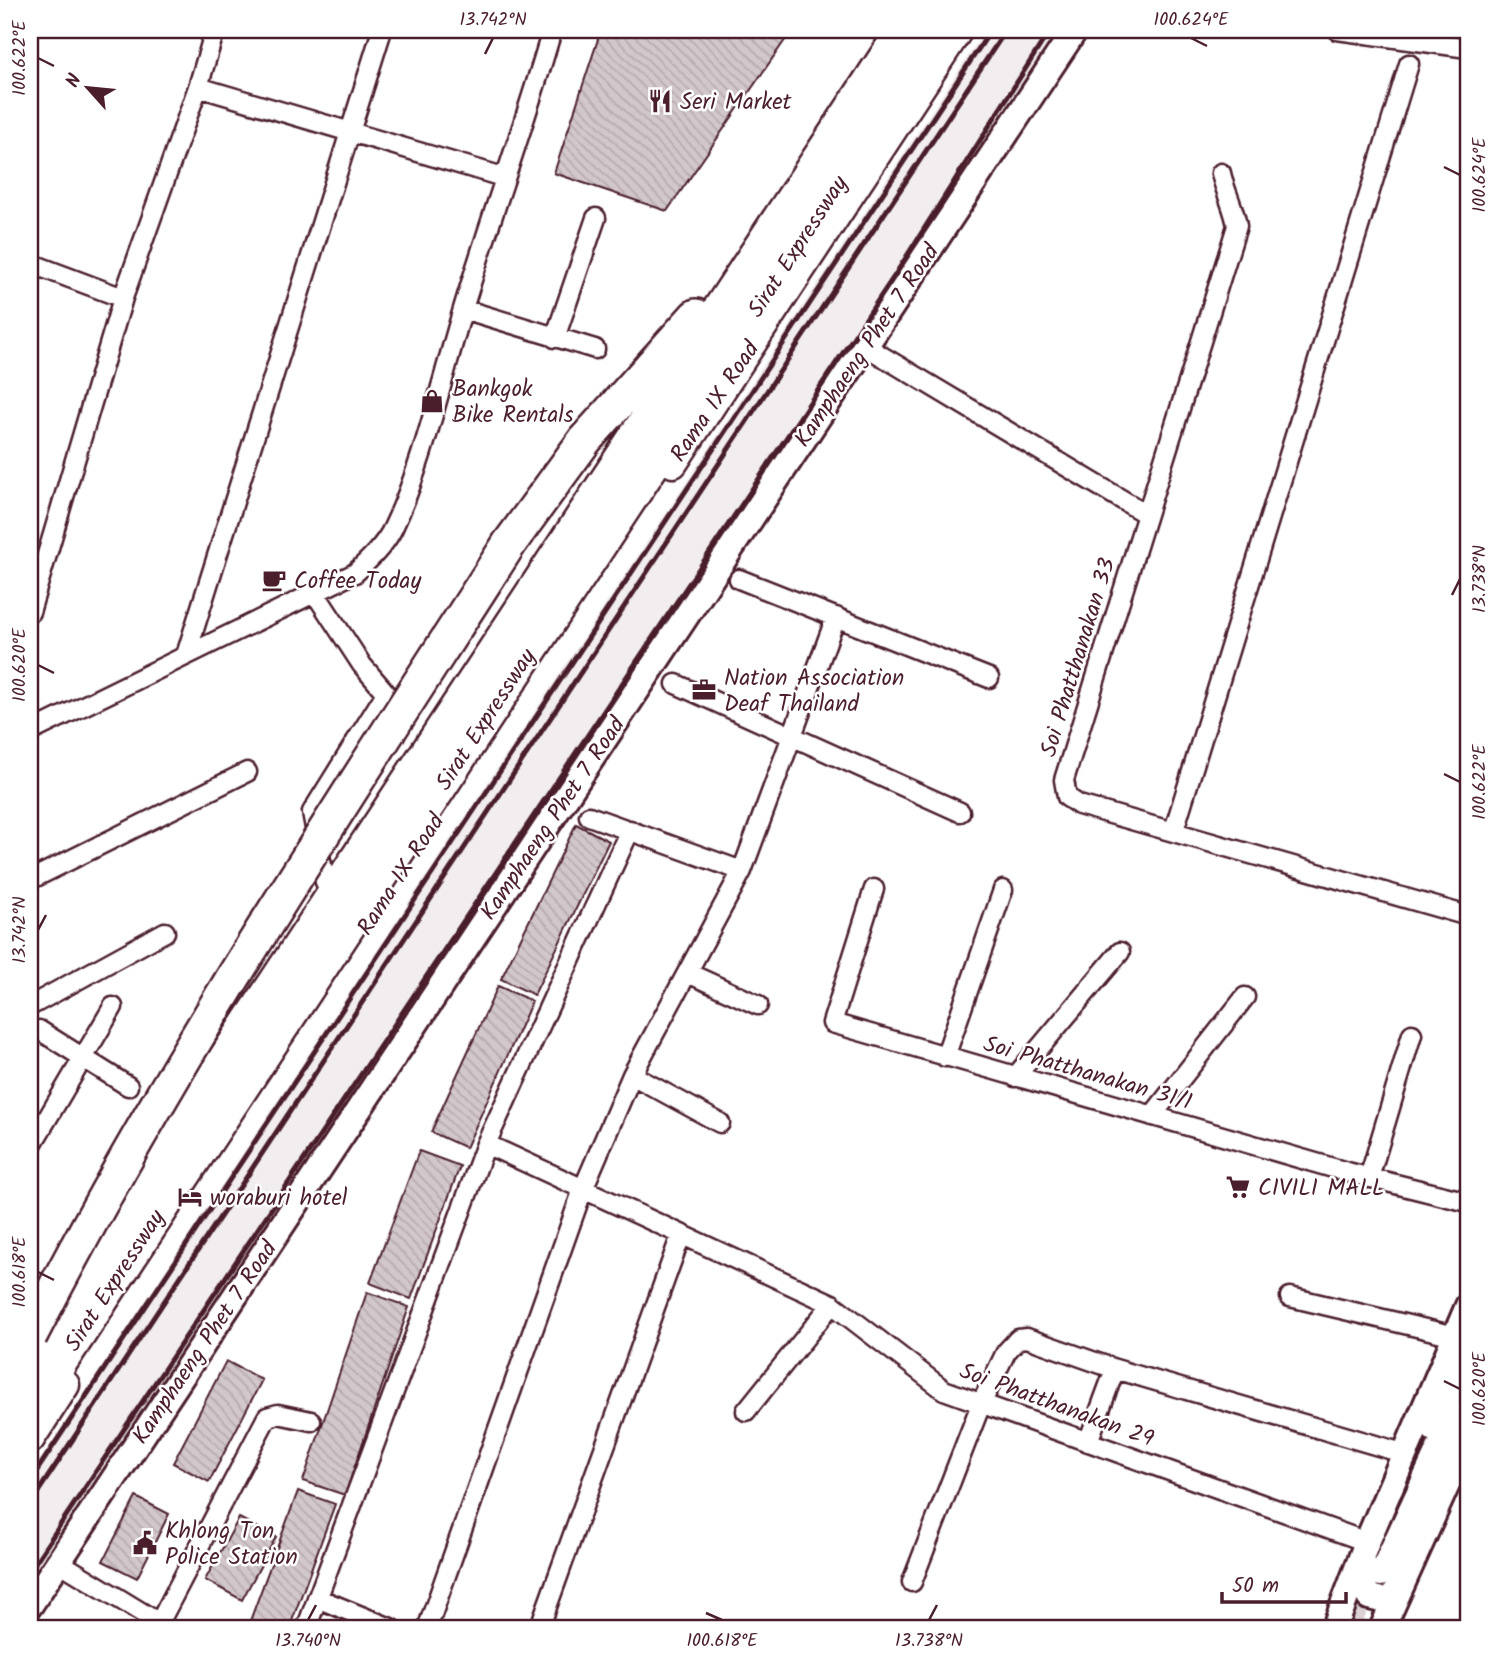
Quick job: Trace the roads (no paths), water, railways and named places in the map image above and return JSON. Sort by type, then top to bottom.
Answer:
[{"type":"highway","name":"Sirat Expressway","points":[[30,1361],[219,1067],[904,30]]},
{"type":"highway","name":"Sirat Expressway","points":[[30,1408],[939,30]]},
{"type":"highway","points":[[30,1336],[88,1227],[192,1047],[360,775],[509,544],[585,440],[709,301]]},
{"type":"main road","points":[[30,1317],[198,1076],[885,30]]},
{"type":"main road","name":"Rama IX Road","points":[[30,1439],[958,30]]},
{"type":"street","points":[[30,612],[123,298],[198,88],[215,30]]},
{"type":"street","points":[[186,655],[382,30]]},
{"type":"street","points":[[30,732],[355,573],[392,530],[418,459],[503,177],[533,94],[552,30]]},
{"type":"street","name":"Kamphaeng Phet 7 Road","points":[[30,1605],[1075,30]]},
{"type":"street","points":[[1337,30],[1468,48]]},
{"type":"street","points":[[1174,830],[1409,64]]},
{"type":"street","points":[[198,88],[503,177]]},
{"type":"street","name":"Soi Phatthanakan 33","points":[[1221,173],[1224,191],[1234,208],[1237,226],[1064,780],[1067,797],[1079,805],[1468,916]]},
{"type":"street","points":[[555,338],[596,218]]},
{"type":"street","points":[[30,263],[123,298]]},
{"type":"street","points":[[463,309],[595,349]]},
{"type":"street","points":[[865,346],[1146,514]]},
{"type":"street","points":[[739,579],[989,678]]},
{"type":"street","points":[[316,593],[362,665],[386,693],[312,812],[325,882]]},
{"type":"street","points":[[427,1629],[583,1189],[632,1076],[742,871],[836,617]]},
{"type":"street","points":[[676,684],[960,812]]},
{"type":"street","points":[[30,880],[247,772]]},
{"type":"street","points":[[589,816],[742,871]]},
{"type":"street","points":[[306,1629],[486,1144],[631,830]]},
{"type":"street","name":"Soi Phatthanakan 31/1","points":[[874,889],[832,1023],[1369,1178],[1468,1202]]},
{"type":"street","points":[[945,1057],[1003,890]]},
{"type":"street","points":[[30,1006],[165,932]]},
{"type":"street","points":[[1015,1077],[1120,952]]},
{"type":"street","points":[[688,972],[758,1005]]},
{"type":"street","points":[[1152,1116],[1245,997]]},
{"type":"street","points":[[30,1148],[113,1007]]},
{"type":"street","points":[[39,1030],[128,1086]]},
{"type":"street","points":[[1369,1178],[1412,1034]]},
{"type":"street","points":[[632,1076],[720,1123]]},
{"type":"street","name":"Soi Phatthanakan 29","points":[[486,1144],[832,1304],[944,1390],[1088,1442],[1376,1567]]},
{"type":"street","points":[[539,1629],[681,1235]]},
{"type":"street","points":[[1290,1297],[1462,1345]]},
{"type":"street","points":[[746,1411],[832,1304]]},
{"type":"street","points":[[1376,1567],[1462,1345],[1468,1306]]},
{"type":"street","points":[[912,1582],[981,1404],[1006,1352],[1018,1339],[1027,1338],[1115,1369],[1406,1454]]},
{"type":"street","points":[[1382,1629],[1376,1567],[1406,1454],[1462,1345]]},
{"type":"street","points":[[1088,1442],[1115,1369]]},
{"type":"street","points":[[1334,1629],[1376,1567],[1468,1385]]},
{"type":"street","points":[[59,1562],[157,1626],[267,1417],[278,1414],[311,1421]]},
{"type":"street","points":[[1376,1567],[1460,1476],[1468,1438]]},
{"type":"street","points":[[317,1598],[393,1629]]},
{"type":"tunnel","points":[[1347,1629],[1371,1572]]},
{"type":"railway","points":[[30,1481],[991,30]]},
{"type":"railway","points":[[30,1504],[1006,30]]},
{"type":"railway","points":[[30,1570],[893,278],[1050,30]]},
{"type":"place","name":"Seri Market","points":[[660,101]]},
{"type":"place","name":"Bankgok Bike Rentals","points":[[432,401]]},
{"type":"place","name":"Coffee Today","points":[[274,580]]},
{"type":"place","name":"Nation Association Deaf Thailand","points":[[704,690]]},
{"type":"place","name":"CIVILI MALL","points":[[1238,1187]]},
{"type":"place","name":"woraburi hotel","points":[[190,1197]]},
{"type":"place","name":"Khlong Ton Police Station","points":[[145,1543]]}]
